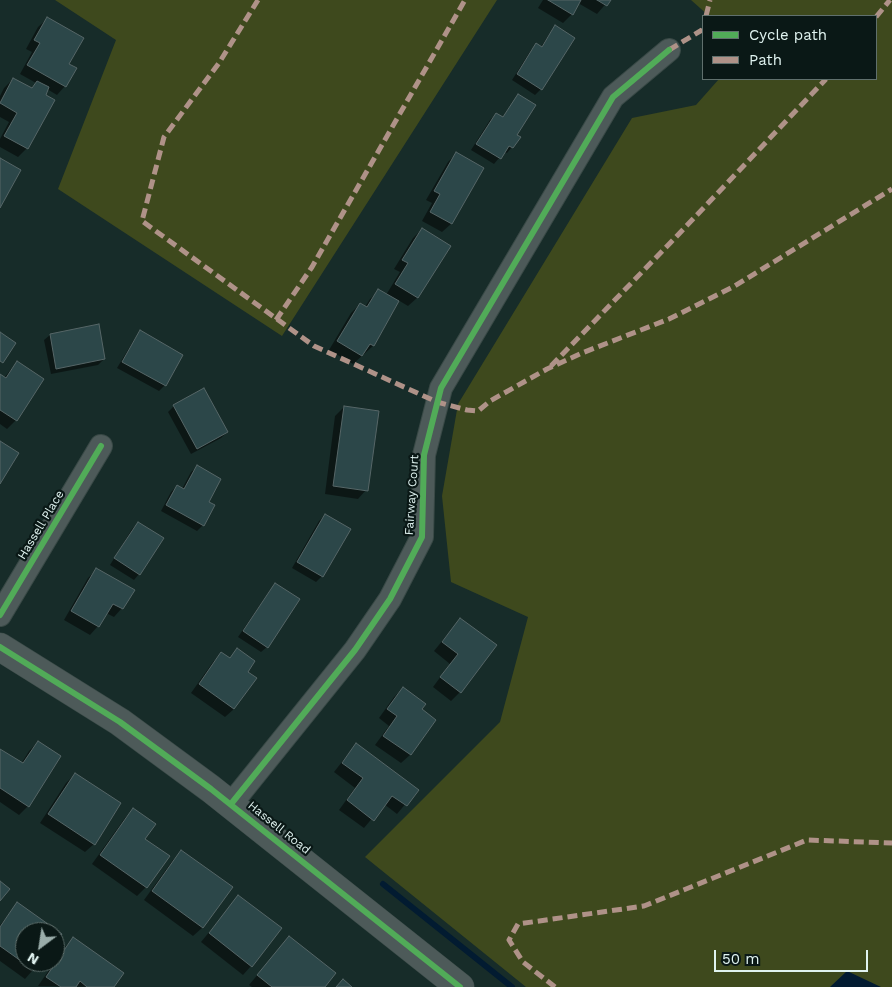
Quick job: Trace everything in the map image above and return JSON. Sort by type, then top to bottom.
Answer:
[{"type":"street","name":"Fairway Court","points":[[231,804],[355,650],[390,599],[422,537],[424,456],[441,388],[613,97],[669,50]]},
{"type":"street","name":"Hassell Place","points":[[0,615],[101,446]]},
{"type":"street","name":"Hassell Road","points":[[0,648],[120,722],[231,804],[460,987]]},
{"type":"green space","points":[[55,0],[497,0],[282,336],[58,189],[116,40]]},
{"type":"green space","points":[[691,0],[892,0],[892,987],[526,987],[365,857],[500,722],[528,617],[451,582],[442,496],[458,404],[632,118],[696,105],[718,80],[877,80],[877,15],[708,15]]},
{"type":"water","points":[[847,971],[881,987],[830,987]]},
{"type":"building","points":[[548,0],[581,0],[573,15]]},
{"type":"building","points":[[597,0],[611,0],[607,6]]},
{"type":"building","points":[[47,17],[84,38],[69,64],[77,68],[66,87],[27,65],[40,43],[34,40]]},
{"type":"building","points":[[555,25],[575,38],[542,90],[517,74],[536,43],[542,47]]},
{"type":"building","points":[[13,78],[32,88],[37,81],[49,87],[46,95],[55,100],[28,149],[4,136],[17,113],[0,103]]},
{"type":"building","points":[[518,94],[536,105],[517,135],[521,137],[513,148],[509,146],[501,159],[476,144],[496,113],[503,117]]},
{"type":"building","points":[[456,152],[484,168],[452,224],[430,212],[440,194],[434,191]]},
{"type":"building","points":[[0,158],[21,170],[0,208]]},
{"type":"building","points":[[422,228],[451,246],[418,298],[395,284],[408,263],[402,260]]},
{"type":"building","points":[[378,289],[399,301],[374,346],[370,344],[362,356],[337,341],[360,303],[367,307]]},
{"type":"building","points":[[99,324],[105,359],[56,369],[50,334]]},
{"type":"building","points":[[140,330],[183,355],[166,386],[122,362]]},
{"type":"building","points":[[0,332],[16,343],[3,363],[0,361]]},
{"type":"building","points":[[17,361],[44,379],[17,421],[0,410],[0,374],[6,378]]},
{"type":"building","points":[[204,388],[228,432],[197,449],[173,405]]},
{"type":"building","points":[[344,406],[379,411],[368,491],[333,486]]},
{"type":"building","points":[[0,441],[19,453],[0,484]]},
{"type":"building","points":[[197,465],[221,479],[209,502],[215,505],[204,526],[166,505],[177,485],[184,489]]},
{"type":"building","points":[[325,514],[351,529],[323,577],[297,562]]},
{"type":"building","points":[[138,522],[164,538],[140,575],[114,558]]},
{"type":"building","points":[[96,568],[135,590],[123,609],[113,604],[99,627],[71,611]]},
{"type":"building","points":[[275,583],[300,599],[268,648],[243,631]]},
{"type":"building","points":[[460,618],[497,645],[461,693],[440,677],[458,654],[442,642]]},
{"type":"building","points":[[237,648],[255,661],[248,672],[257,678],[234,709],[199,684],[221,652],[230,658]]},
{"type":"building","points":[[403,687],[426,704],[422,709],[436,720],[411,755],[383,736],[397,716],[387,709]]},
{"type":"building","points":[[38,741],[61,756],[29,807],[0,788],[0,749],[23,763]]},
{"type":"building","points":[[356,743],[419,790],[407,806],[392,796],[374,821],[347,800],[363,778],[342,763]]},
{"type":"building","points":[[75,773],[121,803],[95,845],[48,814]]},
{"type":"building","points":[[133,808],[156,824],[145,839],[170,856],[147,888],[100,855]]},
{"type":"building","points":[[181,850],[233,887],[203,928],[152,891]]},
{"type":"building","points":[[0,881],[10,889],[0,901]]},
{"type":"building","points":[[238,895],[282,928],[252,967],[209,933]]},
{"type":"building","points":[[17,902],[45,922],[15,922],[15,957],[0,946],[0,927]]},
{"type":"building","points":[[289,936],[336,973],[325,987],[272,987],[257,975]]},
{"type":"building","points":[[73,937],[124,973],[114,987],[87,987],[80,981],[76,987],[61,987],[46,977],[49,972],[65,972],[65,949]]},
{"type":"building","points":[[343,979],[352,987],[336,987]]},
{"type":"waterway","points":[[383,884],[512,987]]},
{"type":"marked path","points":[[258,0],[219,63],[164,137],[142,221],[314,346],[437,402],[478,411],[490,401],[547,369],[582,353],[669,319],[733,287],[892,189]]},
{"type":"marked path","points":[[276,320],[312,267],[465,0]]},
{"type":"marked path","points":[[706,15],[710,0]]},
{"type":"marked path","points":[[877,16],[890,0]]},
{"type":"marked path","points":[[669,50],[702,30]]},
{"type":"marked path","points":[[551,366],[825,80]]},
{"type":"marked path","points":[[555,987],[523,962],[509,940],[518,924],[644,906],[807,840],[892,843]]},
{"type":"cycle path","points":[[231,804],[355,650],[390,599],[422,537],[424,455],[441,388],[613,97],[669,50]]},
{"type":"cycle path","points":[[0,615],[101,446]]},
{"type":"cycle path","points":[[0,647],[120,722],[211,789],[460,987]]}]
